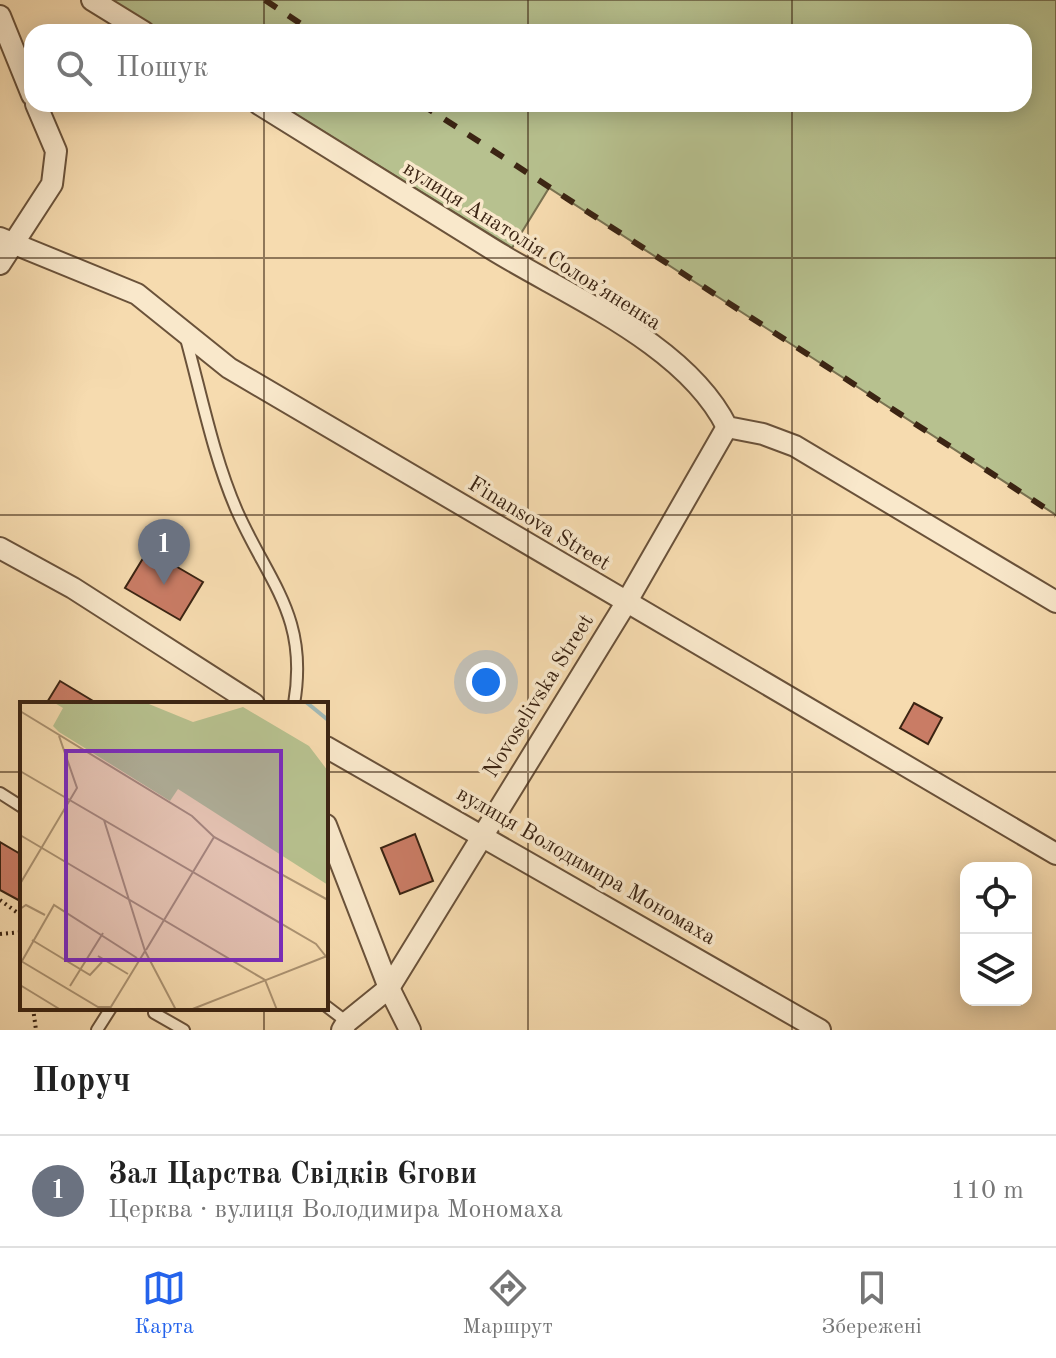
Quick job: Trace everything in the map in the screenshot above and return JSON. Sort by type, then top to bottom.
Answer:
[{"type":"street","points":[[92,0],[131,24]]},
{"type":"street","points":[[0,16],[24,75]]},
{"type":"street","points":[[0,264],[6,241],[52,184],[56,151],[39,112]]},
{"type":"street","name":"вулиця Анатолія Соловʼяненка","points":[[272,112],[619,324],[709,394],[727,427]]},
{"type":"street","name":"Finansova Street","points":[[6,241],[137,294],[229,368],[1056,854]]},
{"type":"street","points":[[727,427],[763,434],[795,446],[1056,602]]},
{"type":"street","name":"Novoselivska Street","points":[[345,1026],[389,988],[626,603],[727,427]]},
{"type":"street","points":[[0,548],[73,588],[251,702]]},
{"type":"street","name":"вулиця Володимира Мономаха","points":[[328,748],[483,833],[820,1030]]},
{"type":"street","points":[[328,830],[389,988],[410,1030]]},
{"type":"lane","points":[[184,332],[237,511],[291,615],[298,659],[294,702]]},
{"type":"lane","points":[[0,793],[20,806]]},
{"type":"lane","points":[[328,1008],[345,1026]]},
{"type":"lane","points":[[97,1030],[110,1010]]},
{"type":"lane","points":[[154,1013],[184,1030]]},
{"type":"path","points":[[0,900],[20,915]]},
{"type":"path","points":[[0,934],[20,932]]},
{"type":"path","points":[[33,1010],[36,1030]]},
{"type":"green space","points":[[111,0],[1056,0],[1056,515],[549,188],[512,248],[292,112],[1032,112],[1032,24],[150,24]]},
{"type":"building","points":[[148,550],[203,582],[180,620],[125,588]]},
{"type":"building","points":[[60,681],[95,702],[47,702]]},
{"type":"building","points":[[914,703],[942,718],[928,744],[900,728]]},
{"type":"building","points":[[415,834],[433,881],[400,894],[381,848]]},
{"type":"building","points":[[0,842],[20,854],[20,901],[0,890]]},
{"type":"railway","points":[[265,0],[301,24]]},
{"type":"railway","points":[[433,112],[1056,515]]},
{"type":"place","name":"Зал Царства Свідків Єгови","points":[[164,585]]}]
